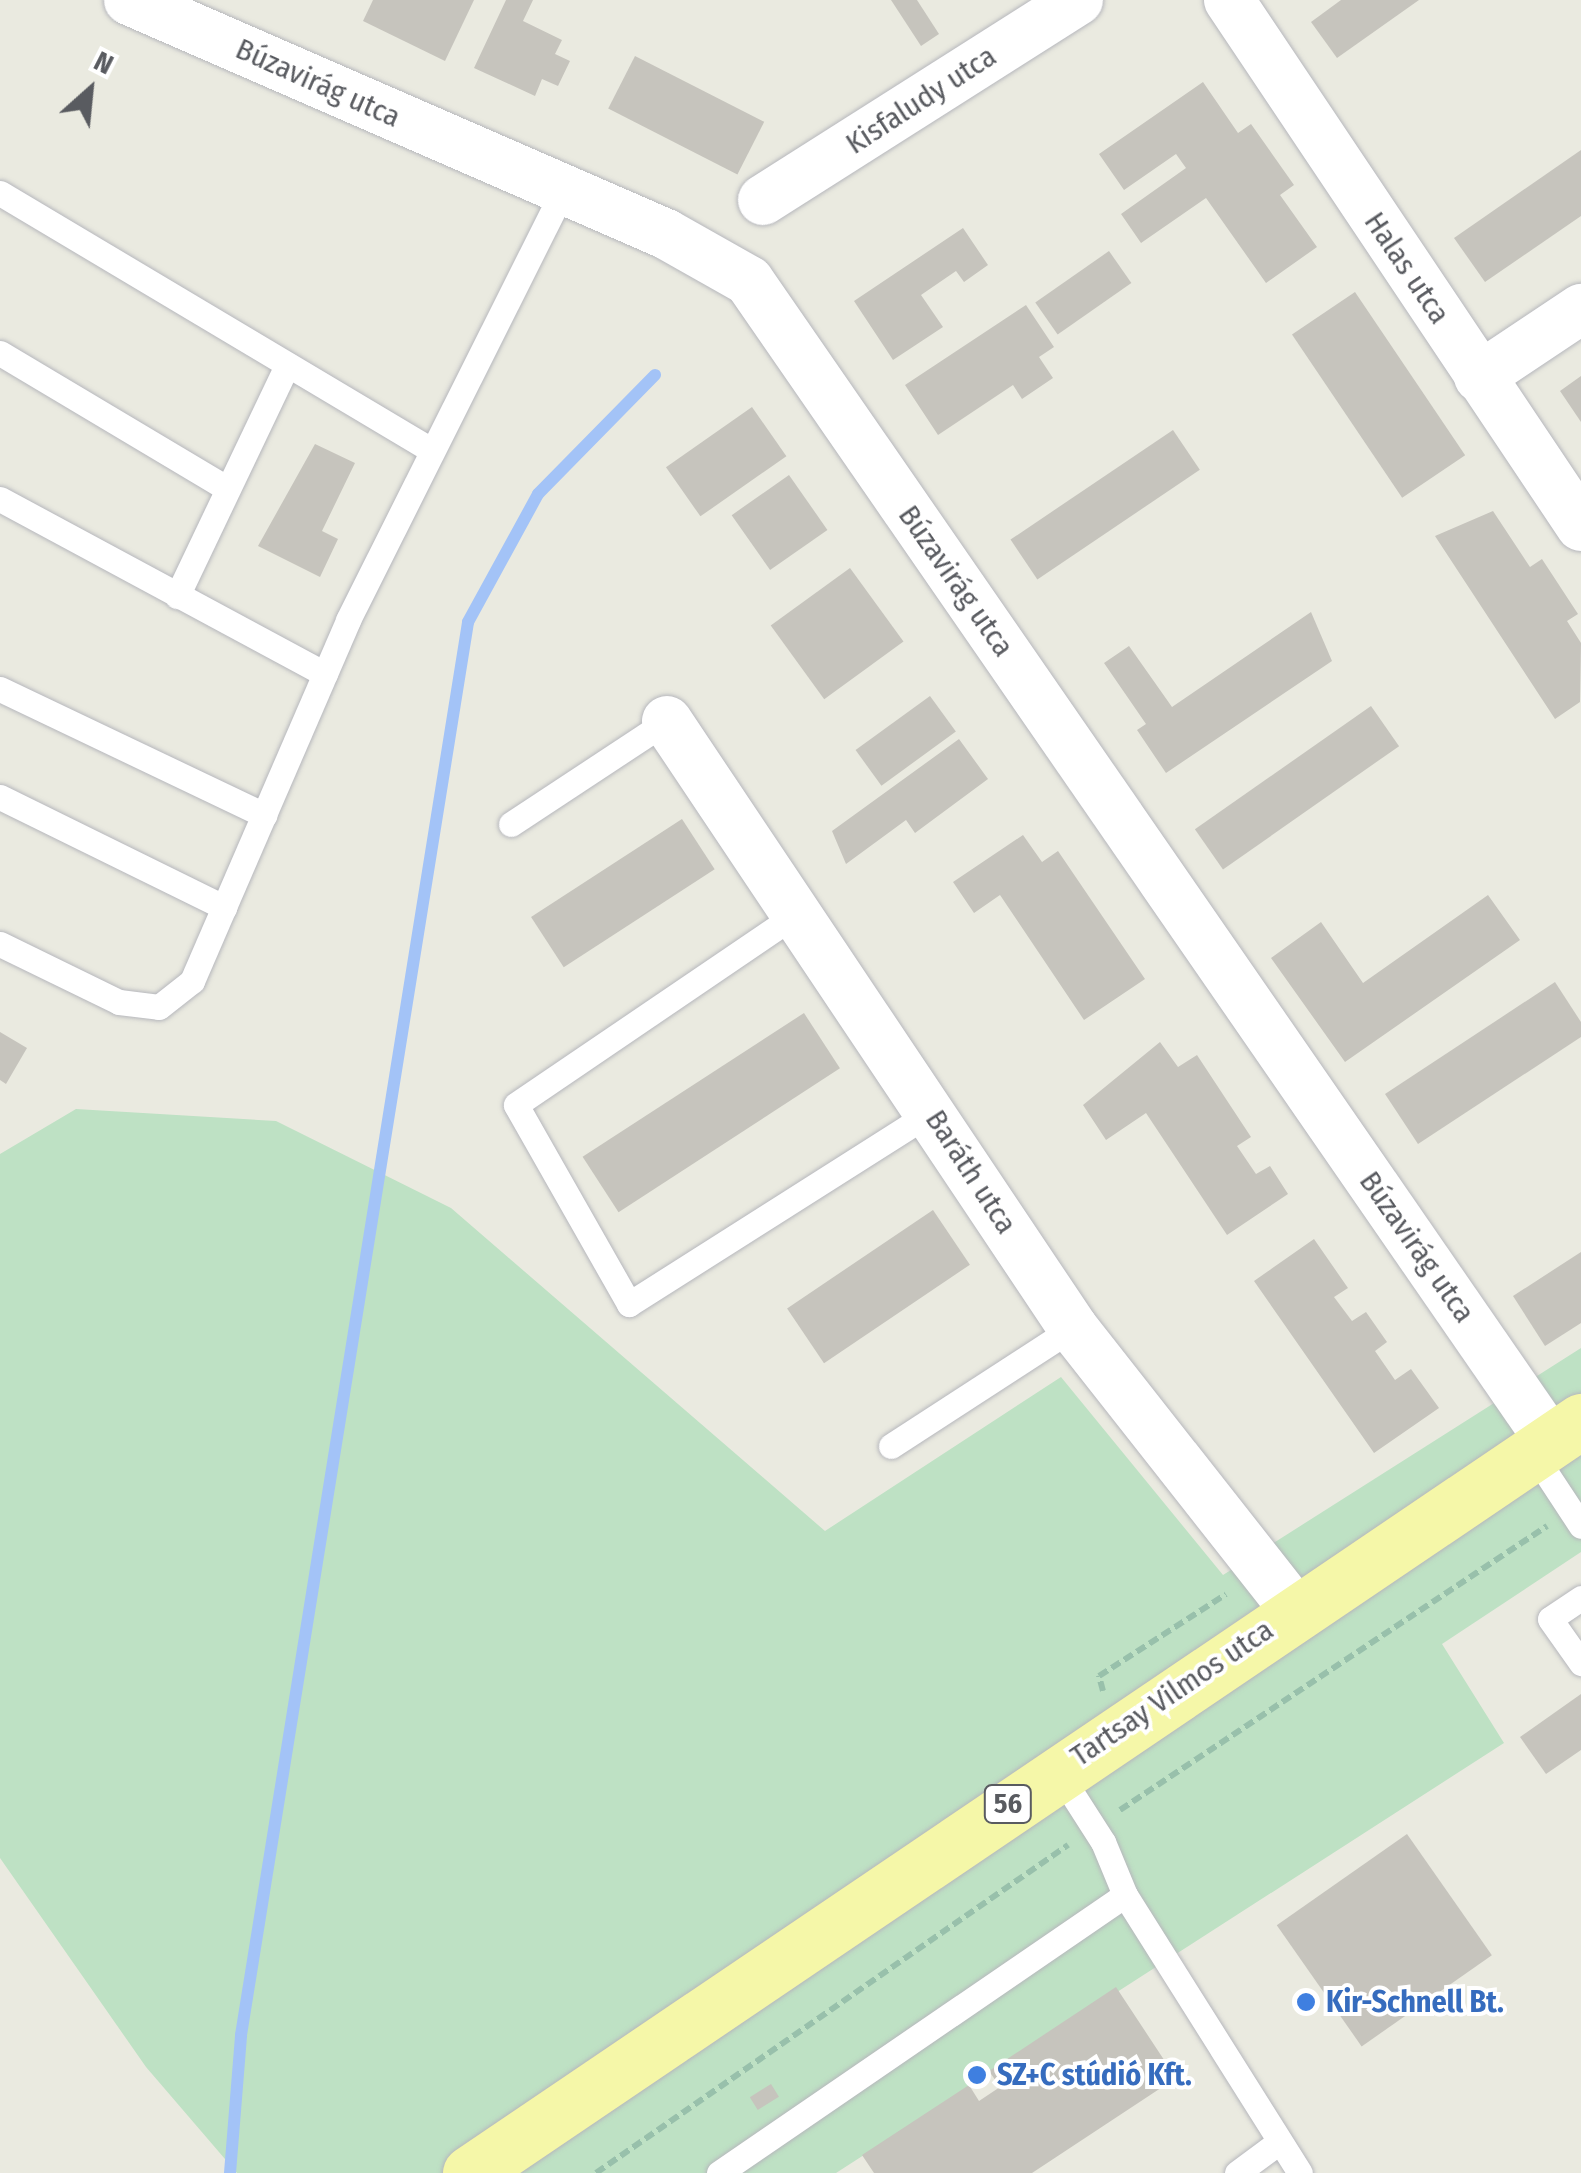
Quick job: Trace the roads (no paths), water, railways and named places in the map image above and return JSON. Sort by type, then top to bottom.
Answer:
[{"type":"main road","name":"Tartsay Vilmos utca","points":[[470,2173],[1057,1770],[1555,1439]]},
{"type":"street","name":"Búzavirág utca","points":[[130,0],[716,257],[749,281],[1555,1439]]},
{"type":"street","name":"Kisfaludy utca","points":[[764,200],[1078,0]]},
{"type":"street","name":"Halas utca","points":[[1237,3],[1479,377],[1581,526]]},
{"type":"street","points":[[1479,377],[1581,309]]},
{"type":"street","name":"Baráth utca","points":[[667,721],[1073,1328],[1295,1610]]},
{"type":"lane","points":[[0,944],[120,1002],[159,1008],[192,981],[325,674],[429,449],[563,190]]},
{"type":"lane","points":[[0,192],[429,449]]},
{"type":"lane","points":[[0,354],[228,489]]},
{"type":"lane","points":[[177,596],[288,364]]},
{"type":"lane","points":[[0,500],[325,674]]},
{"type":"lane","points":[[0,689],[264,816]]},
{"type":"lane","points":[[511,824],[667,721]]},
{"type":"lane","points":[[0,797],[224,906]]},
{"type":"lane","points":[[798,914],[516,1104],[629,1304],[932,1112]]},
{"type":"lane","points":[[891,1446],[1073,1328]]},
{"type":"lane","points":[[1555,1439],[1581,1526]]},
{"type":"lane","points":[[1581,1598],[1550,1619],[1581,1663]]},
{"type":"lane","points":[[1057,1770],[1103,1842],[1125,1896],[1300,2173]]},
{"type":"lane","points":[[719,2173],[1125,1896]]},
{"type":"lane","points":[[1237,2173],[1279,2142]]},
{"type":"waterway","points":[[230,2173],[241,2035],[468,622],[538,494],[655,375]]},
{"type":"place","name":"Kir-Schnell Bt.","points":[[1306,2002]]},
{"type":"place","name":"SZ+C stúdió Kft.","points":[[977,2075]]}]
